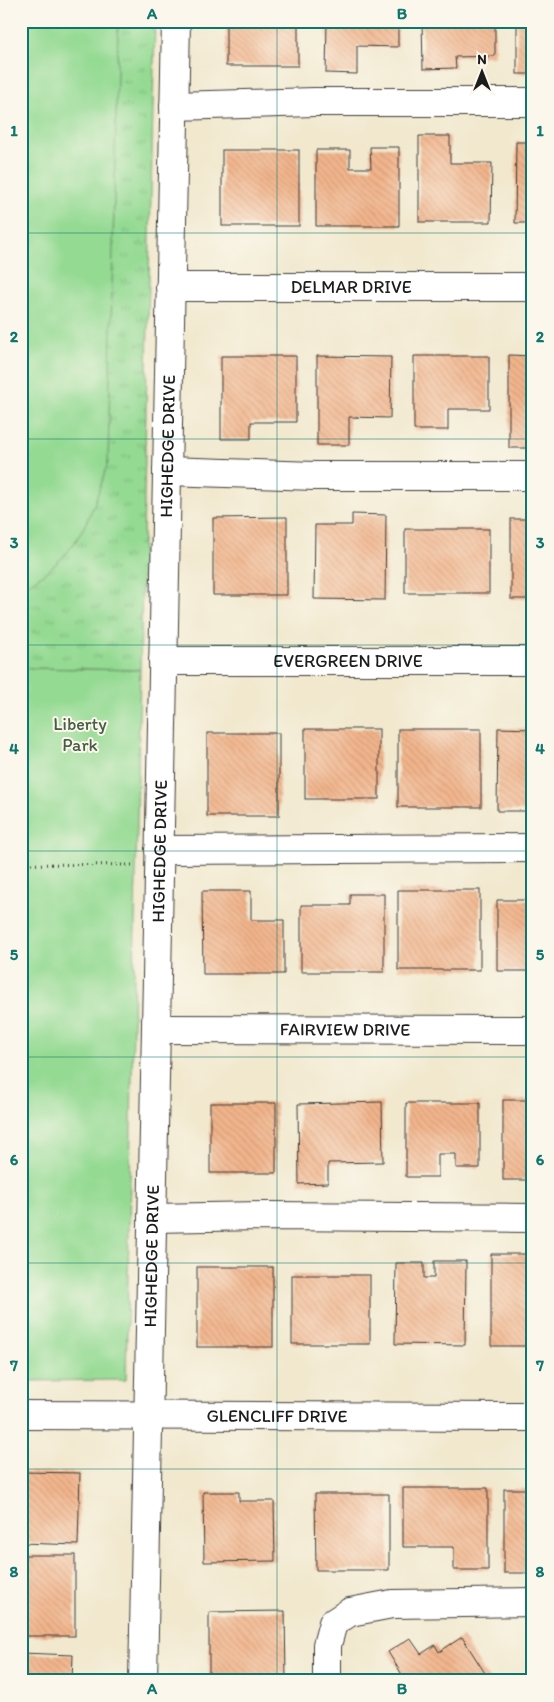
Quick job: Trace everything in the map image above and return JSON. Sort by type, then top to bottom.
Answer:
[{"type":"street","name":"HIGHEDGE DRIVE","points":[[143,1681],[156,1029],[150,857],[163,661],[176,21]]},
{"type":"street","points":[[174,106],[314,102],[533,102]]},
{"type":"street","name":"DELMAR DRIVE","points":[[170,287],[533,287]]},
{"type":"street","points":[[166,471],[315,476],[533,476]]},
{"type":"street","name":"EVERGREEN DRIVE","points":[[163,661],[533,661]]},
{"type":"street","points":[[150,857],[533,848]]},
{"type":"street","name":"FAIRVIEW DRIVE","points":[[156,1029],[533,1030]]},
{"type":"street","points":[[152,1218],[275,1216],[533,1218]]},
{"type":"street","name":"GLENCLIFF DRIVE","points":[[21,1415],[533,1417]]},
{"type":"street","points":[[326,1681],[327,1645],[333,1623],[350,1612],[392,1604],[533,1602]]},
{"type":"path","points":[[21,864],[150,857]]},
{"type":"green space","points":[[21,21],[155,21],[140,670],[21,668]]},
{"type":"green space","points":[[21,21],[115,21],[118,28],[108,462],[88,520],[79,536],[56,564],[21,588]]},
{"type":"green space","name":"Liberty Park","points":[[21,668],[140,670],[126,1380],[21,1381]]},
{"type":"building","points":[[226,21],[298,21],[298,66],[226,66]]},
{"type":"building","points":[[327,21],[398,21],[398,47],[357,46],[357,74],[326,73]]},
{"type":"building","points":[[422,21],[495,21],[495,56],[455,57],[456,68],[423,69]]},
{"type":"building","points":[[517,21],[533,21],[533,74],[517,74]]},
{"type":"building","points":[[419,136],[450,136],[450,163],[492,163],[491,222],[419,222]]},
{"type":"building","points":[[516,142],[533,142],[533,223],[515,223]]},
{"type":"building","points":[[370,147],[399,147],[399,226],[316,226],[316,150],[350,150],[350,168],[371,168]]},
{"type":"building","points":[[222,150],[299,150],[299,226],[222,226]]},
{"type":"building","points":[[509,355],[533,356],[533,448],[509,448]]},
{"type":"building","points":[[221,356],[296,356],[296,422],[251,422],[251,439],[221,439]]},
{"type":"building","points":[[317,356],[391,357],[390,418],[349,417],[349,445],[317,445]]},
{"type":"building","points":[[414,356],[489,356],[489,409],[448,409],[448,430],[414,430]]},
{"type":"building","points":[[352,514],[386,515],[385,600],[314,599],[315,525],[352,525]]},
{"type":"building","points":[[287,517],[287,595],[213,595],[213,518]]},
{"type":"building","points":[[511,519],[533,519],[533,599],[511,599]]},
{"type":"building","points":[[405,529],[489,529],[489,593],[405,593]]},
{"type":"building","points":[[498,728],[533,729],[533,794],[529,794],[529,811],[497,811]]},
{"type":"building","points":[[305,729],[379,729],[379,799],[305,799]]},
{"type":"building","points":[[398,729],[481,729],[481,807],[398,807]]},
{"type":"building","points":[[207,733],[279,733],[279,816],[207,816]]},
{"type":"building","points":[[398,890],[480,890],[480,970],[398,970]]},
{"type":"building","points":[[202,891],[251,891],[251,920],[284,920],[284,974],[203,974]]},
{"type":"building","points":[[350,894],[384,894],[384,972],[301,972],[301,905],[350,905]]},
{"type":"building","points":[[497,900],[531,900],[533,971],[497,971]]},
{"type":"building","points":[[503,1100],[533,1100],[533,1180],[503,1180]]},
{"type":"building","points":[[382,1102],[383,1162],[328,1163],[328,1183],[299,1184],[298,1104]]},
{"type":"building","points":[[210,1103],[276,1103],[276,1173],[210,1173]]},
{"type":"building","points":[[406,1103],[480,1103],[480,1168],[456,1168],[456,1154],[438,1154],[438,1177],[406,1177]]},
{"type":"building","points":[[491,1254],[527,1254],[527,1276],[533,1276],[533,1346],[491,1346]]},
{"type":"building","points":[[434,1261],[466,1261],[465,1345],[395,1344],[396,1263],[424,1263],[424,1278],[434,1278]]},
{"type":"building","points":[[197,1267],[273,1267],[273,1347],[197,1347]]},
{"type":"building","points":[[292,1275],[370,1275],[370,1344],[292,1344]]},
{"type":"building","points":[[21,1472],[80,1473],[78,1545],[21,1543],[21,1518],[25,1518],[26,1500],[21,1500]]},
{"type":"building","points":[[403,1488],[488,1488],[488,1570],[454,1570],[454,1547],[403,1547]]},
{"type":"building","points":[[504,1489],[533,1489],[533,1573],[504,1573]]},
{"type":"building","points":[[203,1492],[239,1492],[239,1501],[274,1501],[275,1561],[204,1562]]},
{"type":"building","points":[[315,1494],[389,1494],[389,1570],[316,1570]]},
{"type":"building","points":[[21,1555],[75,1555],[75,1636],[21,1636]]},
{"type":"building","points":[[285,1611],[286,1681],[209,1681],[209,1612]]},
{"type":"building","points":[[462,1637],[490,1681],[406,1681],[388,1652],[410,1638],[421,1654],[435,1645],[439,1652]]},
{"type":"building","points":[[21,1653],[73,1655],[72,1681],[21,1681]]}]
